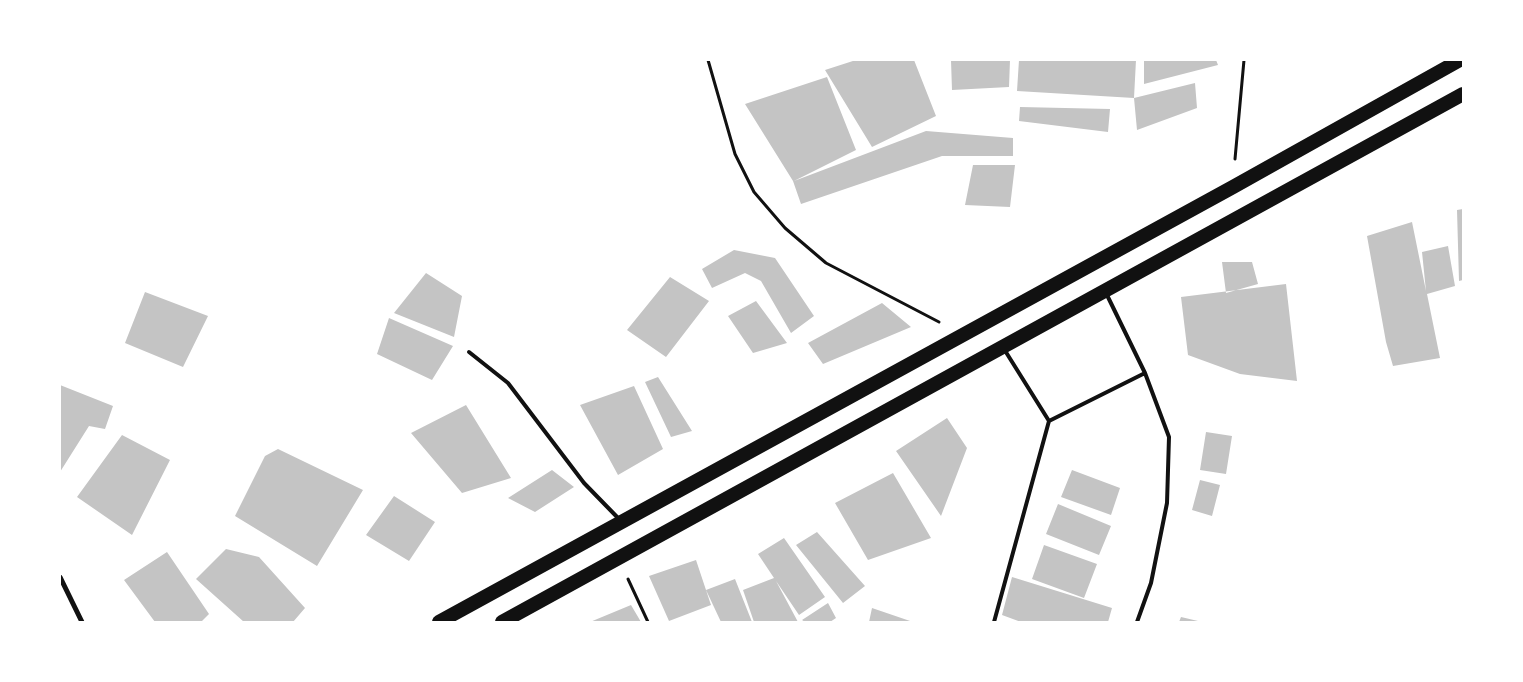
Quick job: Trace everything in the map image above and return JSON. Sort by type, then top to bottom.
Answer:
[{"type":"highway","points":[[439,622],[1233,187],[1460,60]]},
{"type":"highway","points":[[502,622],[1463,94]]},
{"type":"street","points":[[60,577],[82,622]]},
{"type":"lane","points":[[1105,290],[1145,372],[1169,437],[1167,503],[1151,583],[1137,622]]},
{"type":"lane","points":[[1002,347],[1050,421]]},
{"type":"lane","points":[[469,352],[508,383],[584,484],[621,521]]},
{"type":"lane","points":[[994,622],[1050,421],[1145,372]]},
{"type":"path","points":[[708,60],[735,154],[754,192],[785,228],[826,263],[964,334]]},
{"type":"path","points":[[1233,187],[1244,60]]},
{"type":"path","points":[[618,558],[648,622]]},
{"type":"building","points":[[856,60],[914,60],[936,116],[872,147],[825,70]]},
{"type":"building","points":[[951,60],[1010,60],[1009,87],[952,90]]},
{"type":"building","points":[[1019,60],[1136,60],[1134,98],[1017,91]]},
{"type":"building","points":[[1144,60],[1216,60],[1218,65],[1144,84]]},
{"type":"building","points":[[827,77],[856,150],[794,181],[926,131],[1013,138],[1013,156],[942,156],[801,204],[793,181],[745,104]]},
{"type":"building","points":[[1195,83],[1197,108],[1137,130],[1134,98]]},
{"type":"building","points":[[1020,107],[1110,109],[1108,132],[1019,121]]},
{"type":"building","points":[[973,165],[1015,165],[1010,207],[965,205]]},
{"type":"building","points":[[1463,209],[1463,280],[1459,281],[1457,210]]},
{"type":"building","points":[[1412,222],[1426,291],[1422,252],[1448,246],[1455,286],[1427,294],[1440,358],[1393,366],[1386,342],[1367,236]]},
{"type":"building","points":[[734,250],[775,258],[814,316],[791,333],[761,281],[745,273],[712,288],[702,269]]},
{"type":"building","points":[[1222,262],[1252,262],[1258,284],[1226,293]]},
{"type":"building","points":[[426,273],[462,296],[454,337],[394,313]]},
{"type":"building","points":[[670,277],[709,301],[666,357],[627,330]]},
{"type":"building","points":[[1286,284],[1297,381],[1240,374],[1188,355],[1181,297]]},
{"type":"building","points":[[145,292],[208,316],[183,367],[125,343]]},
{"type":"building","points":[[756,301],[787,343],[753,353],[728,316]]},
{"type":"building","points":[[882,303],[911,327],[823,364],[808,343]]},
{"type":"building","points":[[389,318],[453,346],[432,380],[377,354]]},
{"type":"building","points":[[658,377],[692,431],[671,437],[645,382]]},
{"type":"building","points":[[60,385],[113,406],[105,429],[89,426],[60,472]]},
{"type":"building","points":[[634,386],[663,449],[618,475],[580,405]]},
{"type":"building","points":[[466,405],[511,478],[462,493],[411,433]]},
{"type":"building","points":[[947,418],[967,448],[941,516],[896,451]]},
{"type":"building","points":[[1206,432],[1232,436],[1226,474],[1200,470]]},
{"type":"building","points":[[122,435],[170,460],[132,535],[77,497]]},
{"type":"building","points":[[278,449],[363,490],[317,566],[235,516],[265,456]]},
{"type":"building","points":[[552,470],[574,487],[535,512],[508,498]]},
{"type":"building","points":[[1072,470],[1120,488],[1111,515],[1061,497]]},
{"type":"building","points":[[893,473],[931,538],[868,560],[835,503]]},
{"type":"building","points":[[1200,480],[1220,485],[1212,516],[1192,510]]},
{"type":"building","points":[[394,496],[435,522],[409,561],[366,535]]},
{"type":"building","points":[[1058,504],[1111,526],[1099,555],[1046,534]]},
{"type":"building","points":[[817,532],[865,586],[843,603],[796,545]]},
{"type":"building","points":[[784,538],[825,597],[799,615],[776,581],[798,622],[754,622],[743,590],[774,578],[758,554]]},
{"type":"building","points":[[1044,545],[1097,564],[1084,598],[1032,579]]},
{"type":"building","points":[[226,549],[259,557],[305,608],[293,622],[244,622],[196,579]]},
{"type":"building","points":[[167,552],[209,614],[201,622],[155,622],[124,580]]},
{"type":"building","points":[[696,560],[711,605],[669,621],[649,576]]},
{"type":"building","points":[[1012,577],[1112,608],[1108,622],[1021,622],[1002,615]]},
{"type":"building","points":[[735,579],[752,622],[721,622],[706,590]]},
{"type":"building","points":[[828,603],[836,618],[830,622],[805,622],[802,620]]},
{"type":"building","points":[[631,605],[641,622],[590,622]]},
{"type":"building","points":[[872,608],[913,622],[869,622]]},
{"type":"building","points":[[1181,617],[1198,621],[1198,622],[1179,622]]}]
